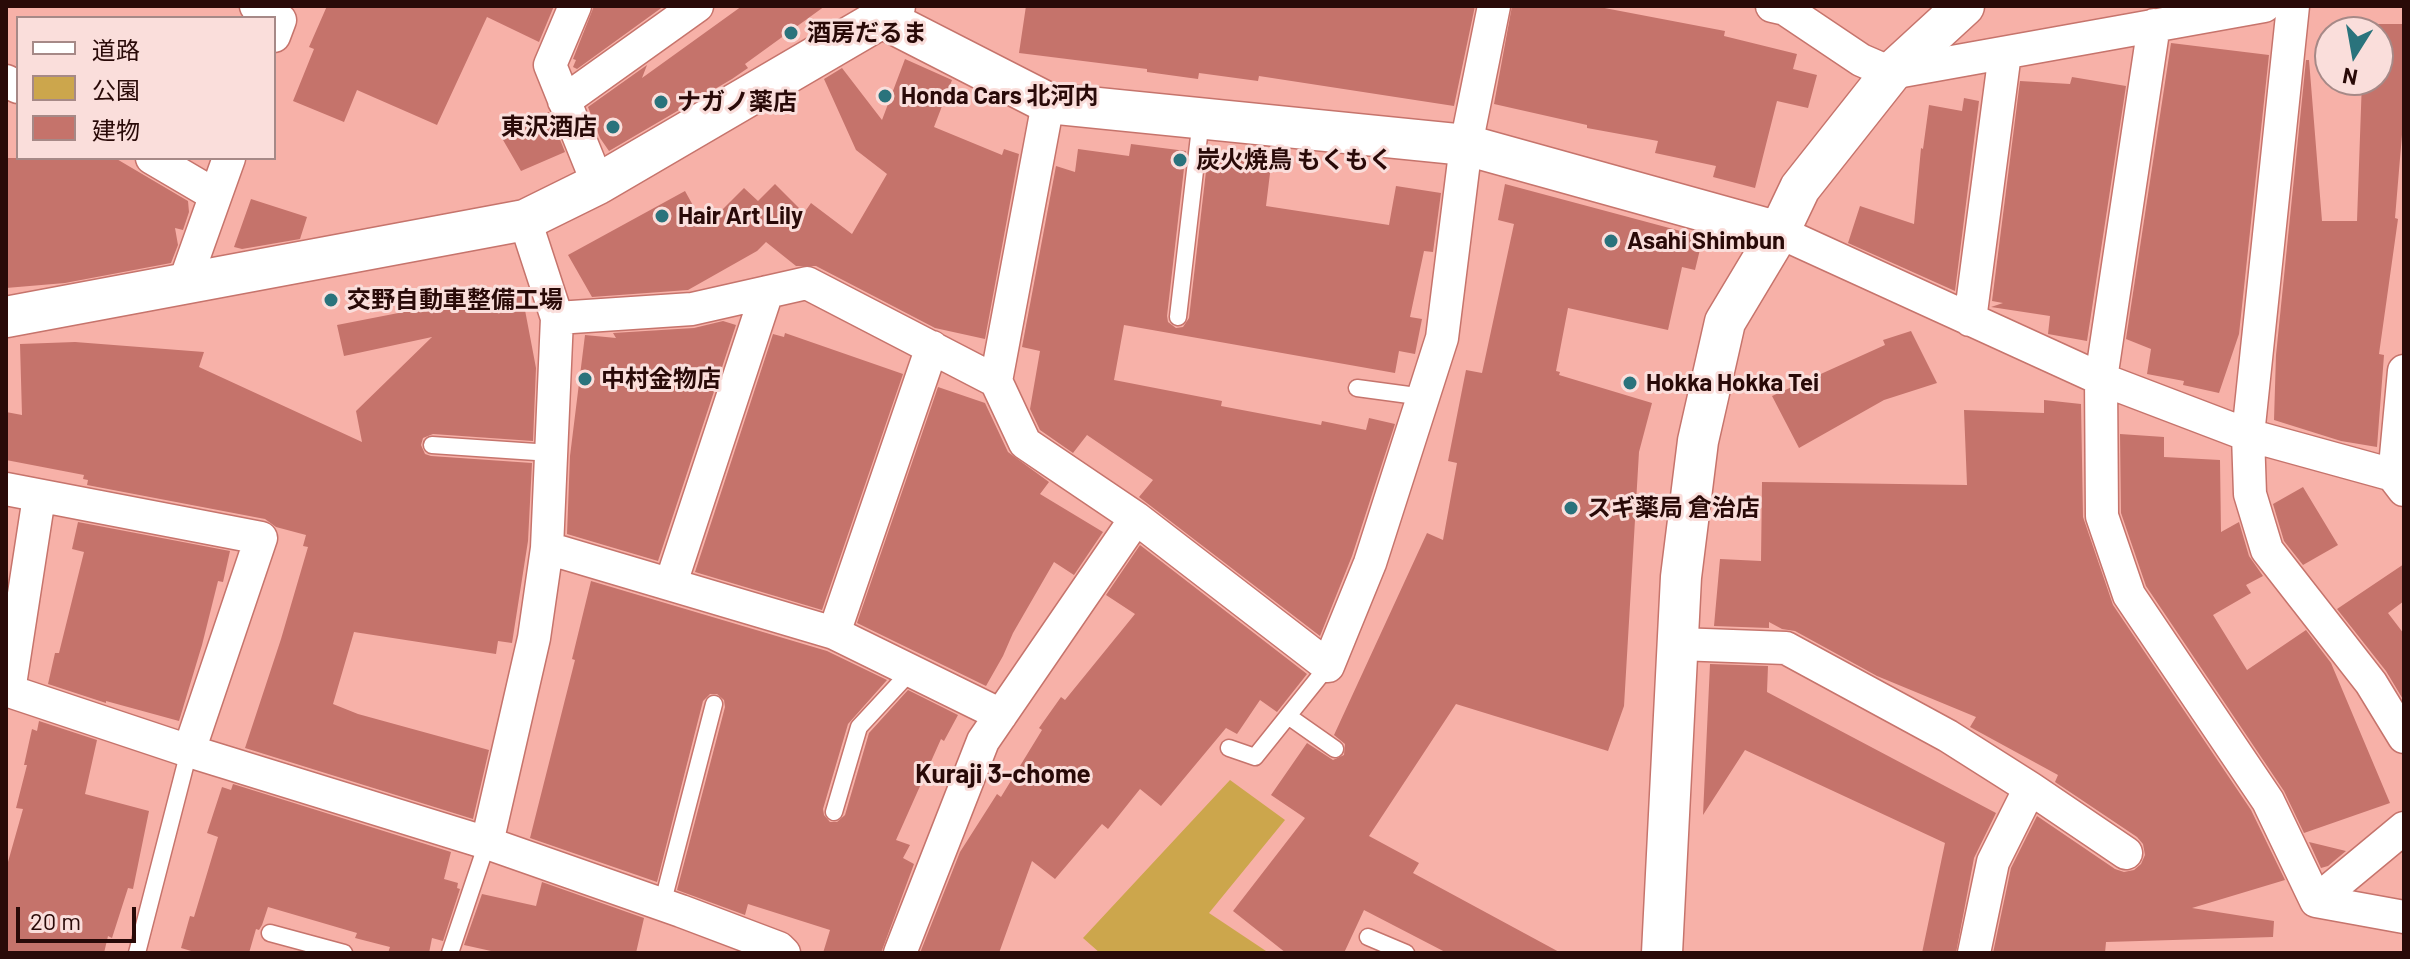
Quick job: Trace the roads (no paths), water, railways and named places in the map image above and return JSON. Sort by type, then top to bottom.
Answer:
[{"type":"street","points":[[575,6],[550,65],[598,184]]},
{"type":"street","points":[[564,101],[697,6]]},
{"type":"street","points":[[1048,103],[996,381],[1025,443],[1136,518],[1328,666],[1370,563],[1442,338],[1466,145],[1494,6]]},
{"type":"street","points":[[1772,6],[1785,9],[1861,60],[1891,73],[2264,6]]},
{"type":"street","points":[[1662,953],[1681,577],[1698,441],[1725,322],[1779,232],[1800,188],[1891,73],[1964,6]]},
{"type":"street","points":[[2293,6],[2248,435],[2250,494],[2267,550],[2371,683],[2404,737]]},
{"type":"street","points":[[6,317],[525,220],[598,184],[889,12],[1048,103],[1466,145],[1779,232],[2101,379],[2248,435],[2401,482],[2404,371]]},
{"type":"street","points":[[2154,25],[2101,379],[2102,516],[2129,595],[2268,801],[2316,901]]},
{"type":"street","points":[[1970,320],[2005,53]]},
{"type":"street","points":[[155,160],[215,195]]},
{"type":"street","points":[[184,284],[228,160]]},
{"type":"street","points":[[487,843],[534,638],[547,548],[557,318],[525,220]]},
{"type":"street","points":[[557,318],[692,309],[807,283],[996,381]]},
{"type":"street","points":[[671,583],[767,292]]},
{"type":"street","points":[[834,633],[932,347]]},
{"type":"street","points":[[6,489],[261,538],[189,751]]},
{"type":"street","points":[[39,497],[8,697],[487,843],[779,948],[784,953]]},
{"type":"street","points":[[900,953],[983,741],[1136,518]]},
{"type":"street","points":[[547,548],[834,633],[1001,715]]},
{"type":"street","points":[[1678,644],[1786,648],[1948,736],[2126,853]]},
{"type":"street","points":[[1974,953],[1993,862],[2030,788]]},
{"type":"street","points":[[2316,901],[2404,828]]},
{"type":"street","points":[[2316,901],[2404,917]]},
{"type":"lane","points":[[1178,317],[1201,118]]},
{"type":"lane","points":[[1357,388],[1424,397]]},
{"type":"lane","points":[[432,445],[551,453]]},
{"type":"lane","points":[[1229,748],[1255,757],[1328,666]]},
{"type":"lane","points":[[834,812],[859,727],[911,671]]},
{"type":"lane","points":[[662,905],[714,704]]},
{"type":"lane","points":[[1288,716],[1335,749]]},
{"type":"lane","points":[[137,953],[189,751]]},
{"type":"lane","points":[[450,953],[487,843]]},
{"type":"lane","points":[[270,933],[344,953]]},
{"type":"lane","points":[[1368,937],[1406,953]]},
{"type":"place","name":"酒房だるま","points":[[791,33]]},
{"type":"place","name":"Honda Cars 北河内","points":[[885,96]]},
{"type":"place","name":"ナガノ薬店","points":[[661,102]]},
{"type":"place","name":"東沢酒店","points":[[613,127]]},
{"type":"place","name":"炭火焼鳥 もくもく","points":[[1180,160]]},
{"type":"place","name":"Hair Art Lily","points":[[662,216]]},
{"type":"place","name":"Asahi Shimbun","points":[[1611,241]]},
{"type":"place","name":"交野自動車整備工場","points":[[331,300]]},
{"type":"place","name":"中村金物店","points":[[585,379]]},
{"type":"place","name":"Hokka Hokka Tei","points":[[1630,383]]},
{"type":"place","name":"スギ薬局 倉治店","points":[[1571,508]]},
{"type":"district","name":"Kuraji 3-chome","points":[[1003,774]]}]
